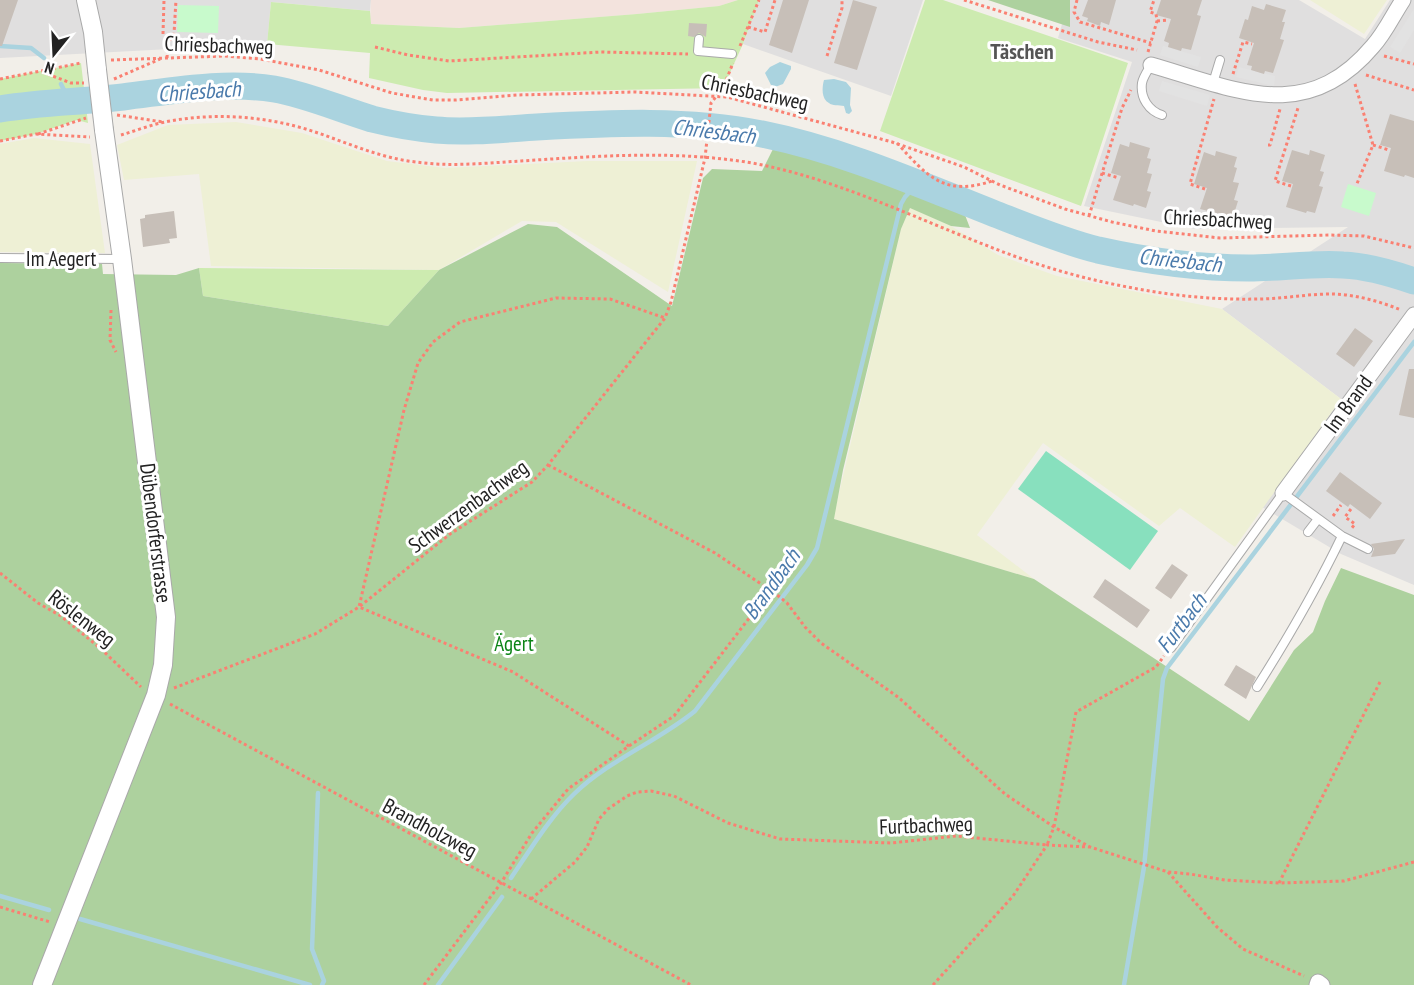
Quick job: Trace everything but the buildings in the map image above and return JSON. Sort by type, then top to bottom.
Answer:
[{"type":"street","name":"Dübendorferstrasse","points":[[42,985],[149,692],[163,665],[166,617],[122,259],[95,133],[96,66],[93,32],[86,0]]},
{"type":"street","points":[[1149,59],[1214,89],[1264,95],[1297,95],[1340,78],[1355,66],[1375,44],[1403,0]]},
{"type":"street","name":"Im Brand","points":[[1285,494],[1414,315]]},
{"type":"street","points":[[1317,985],[1318,982],[1322,985]]},
{"type":"lane","points":[[699,39],[698,51],[732,54]]},
{"type":"lane","points":[[1149,59],[1142,84],[1143,95],[1147,106],[1155,113],[1162,115]]},
{"type":"lane","points":[[1214,89],[1220,60]]},
{"type":"lane","name":"Im Aegert","points":[[0,258],[122,259]]},
{"type":"lane","points":[[1171,648],[1285,494],[1342,536],[1368,549]]},
{"type":"lane","points":[[1308,532],[1318,519]]},
{"type":"lane","points":[[1257,687],[1312,595],[1342,536]]},
{"type":"path","points":[[163,34],[164,0]]},
{"type":"path","points":[[167,58],[168,43],[174,34],[176,0]]},
{"type":"path","points":[[748,27],[765,32],[775,0]]},
{"type":"path","points":[[827,56],[842,8],[842,0]]},
{"type":"path","points":[[964,0],[1098,42],[1137,50]]},
{"type":"path","points":[[1077,0],[1074,12],[1080,22],[1151,44]]},
{"type":"path","points":[[1149,59],[1157,21],[1156,14],[1150,12],[1154,0]]},
{"type":"path","points":[[1157,21],[1169,20]]},
{"type":"path","points":[[1231,79],[1243,42],[1252,44]]},
{"type":"path","points":[[375,46],[408,55],[449,62],[601,52],[684,54],[698,51]]},
{"type":"path","points":[[1382,55],[1414,64]]},
{"type":"path","name":"Chriesbachweg","points":[[0,79],[40,72],[167,58],[225,56],[292,63],[319,69],[392,93],[433,100],[635,92],[716,96],[770,108],[897,143],[964,167],[992,181],[1055,205],[1089,216],[1156,231],[1243,238],[1347,235],[1384,240],[1414,248]]},
{"type":"path","points":[[1366,75],[1414,90]]},
{"type":"path","points":[[1089,216],[1122,108],[1131,90],[1142,84]]},
{"type":"path","points":[[1355,84],[1373,145],[1356,186]]},
{"type":"path","points":[[1204,189],[1190,184],[1214,89]]},
{"type":"path","name":"Schwerzenbachweg","points":[[149,692],[315,634],[359,607],[450,534],[532,482],[665,318],[671,302],[705,158],[711,103],[716,96]]},
{"type":"path","points":[[1291,186],[1275,182],[1298,108]]},
{"type":"path","points":[[1268,145],[1270,145],[1280,109]]},
{"type":"path","points":[[182,120],[248,117],[281,122],[384,156],[421,163],[472,163],[652,154],[751,163],[812,178],[1044,267],[1125,287],[1189,297],[1246,300],[1339,295],[1367,298],[1414,315]]},
{"type":"path","points":[[897,143],[916,165],[947,185],[970,187],[992,181]]},
{"type":"path","points":[[1373,145],[1389,150]]},
{"type":"path","points":[[1102,173],[1119,178]]},
{"type":"path","points":[[629,746],[513,672],[359,607],[404,410],[418,363],[433,342],[460,322],[556,298],[609,299],[665,318]]},
{"type":"path","points":[[112,300],[110,340],[118,355]]},
{"type":"path","points":[[548,465],[716,553],[776,594],[788,603],[805,627],[821,643],[898,698],[1005,794],[1054,827],[1090,847],[1168,872],[1190,873],[1225,880],[1279,883],[1344,881],[1414,862]]},
{"type":"path","points":[[1346,516],[1351,508]]},
{"type":"path","name":"Röslenweg","points":[[0,573],[38,603],[60,616],[149,692]]},
{"type":"path","points":[[424,985],[501,883],[532,833],[568,789],[674,716],[770,591]]},
{"type":"path","points":[[933,985],[1013,896],[1047,845],[1054,827],[1076,712],[1156,667],[1171,648]]},
{"type":"path","points":[[145,678],[149,692]]},
{"type":"path","points":[[1279,883],[1381,680]]},
{"type":"path","name":"Brandholzweg","points":[[149,692],[691,985]]},
{"type":"path","name":"Furtbachweg","points":[[531,899],[575,862],[587,847],[599,819],[608,809],[637,792],[651,791],[674,796],[728,823],[780,839],[891,843],[956,836],[1090,847]]},
{"type":"path","points":[[1168,872],[1217,927],[1243,949],[1296,972]]},
{"type":"path","points":[[0,907],[63,926]]},
{"type":"shaded area","points":[[0,0],[371,0],[370,11],[271,2],[267,44],[0,58]]},
{"type":"shaded area","points":[[371,0],[738,0],[719,6],[459,28],[370,24]]},
{"type":"shaded area","points":[[759,0],[923,0],[891,96],[743,44]]},
{"type":"shaded area","points":[[1069,0],[1299,0],[1365,39],[1390,0],[1414,0],[1414,585],[1341,554],[1262,507],[1341,399],[1222,309],[1348,227],[1195,229],[1084,206],[1132,62],[1058,38]]},
{"type":"shaded area","points":[[1414,9],[1414,30],[1400,53],[1390,47]]},
{"type":"shaded area","points":[[1163,46],[1201,57],[1198,67],[1160,55]]},
{"type":"shaded area","points":[[1239,67],[1275,76],[1274,86],[1236,77]]},
{"type":"shaded area","points":[[1162,81],[1210,95],[1207,106],[1159,91]]},
{"type":"green space","points":[[738,0],[759,0],[743,44],[723,88],[447,93],[369,78],[370,53],[267,44],[271,2],[370,11],[371,24],[459,28],[719,6]]},
{"type":"green space","points":[[925,0],[943,0],[1128,63],[1081,206],[880,131]]},
{"type":"green space","points":[[988,0],[1070,0],[1070,27]]},
{"type":"green space","points":[[1310,0],[1387,0],[1364,34]]},
{"type":"green space","points":[[178,5],[219,6],[218,33],[177,32]]},
{"type":"green space","points":[[81,63],[88,123],[77,120],[36,134],[0,141],[0,79]]},
{"type":"green space","points":[[236,122],[302,133],[387,161],[445,168],[587,161],[697,161],[668,292],[556,222],[522,221],[439,270],[211,266],[199,174],[124,180],[117,145],[168,125]]},
{"type":"green space","points":[[34,138],[90,144],[105,253],[0,252],[0,144]]},
{"type":"green space","name":"Ägert","points":[[773,149],[872,175],[965,215],[970,228],[951,226],[910,208],[901,229],[843,470],[834,519],[1034,579],[1249,721],[1294,650],[1313,632],[1341,568],[1414,595],[1414,985],[0,985],[0,263],[102,264],[103,274],[176,275],[199,268],[203,296],[388,326],[439,270],[528,224],[557,227],[672,306],[703,178],[712,169],[762,171]]},
{"type":"green space","points":[[1348,184],[1376,193],[1369,216],[1341,207]]},
{"type":"green space","points":[[910,207],[951,226],[998,255],[1057,276],[1222,309],[1341,399],[1235,547],[1180,508],[1159,526],[1043,443],[977,535],[1034,579],[833,519],[901,229]]},
{"type":"green space","points":[[199,268],[439,270],[388,326],[203,296]]},
{"type":"green space","points":[[1046,451],[1158,531],[1130,570],[1018,489]]},
{"type":"water","points":[[780,62],[791,66],[791,69],[783,84],[775,87],[771,85],[765,73],[770,67]]},
{"type":"water","points":[[834,79],[846,82],[851,88],[852,111],[849,114],[846,113],[844,106],[832,105],[823,96],[824,80]]},
{"type":"waterway","points":[[0,46],[31,48],[44,58]]},
{"type":"waterway","points":[[61,84],[69,100]]},
{"type":"waterway","name":"Chriesbach","points":[[0,109],[217,86],[236,86],[274,89],[311,98],[372,119],[436,130],[474,131],[650,123],[734,129],[792,141],[851,158],[1046,234],[1098,250],[1154,261],[1211,267],[1352,266],[1379,270],[1414,281]]},
{"type":"waterway","name":"Brandbach","points":[[511,878],[549,823],[574,794],[602,771],[695,711],[807,565],[817,548],[901,204],[917,184]]},
{"type":"waterway","name":"Furtbach","points":[[1124,985],[1144,867],[1163,679],[1167,668],[1414,342]]},
{"type":"waterway","points":[[318,793],[312,949],[324,981],[322,985]]},
{"type":"waterway","points":[[0,896],[49,910]]},
{"type":"waterway","name":"Brandbach","points":[[438,985],[502,897]]},
{"type":"waterway","points":[[80,919],[310,985]]},
{"type":"district","name":"Täschen","points":[[1022,51]]}]
